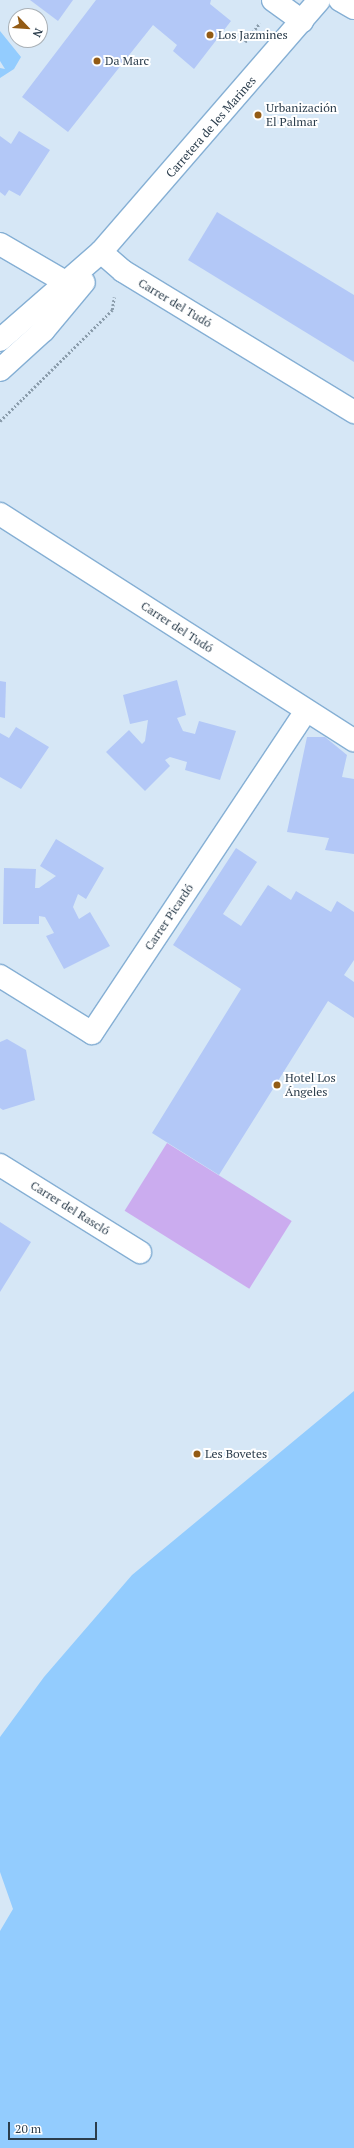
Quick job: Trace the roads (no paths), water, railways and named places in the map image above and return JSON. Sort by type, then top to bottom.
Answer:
[{"type":"street","points":[[273,0],[302,21]]},
{"type":"street","name":"Carretera de les Marines","points":[[0,340],[101,252],[319,0]]},
{"type":"street","points":[[340,0],[354,8]]},
{"type":"street","points":[[0,244],[67,283]]},
{"type":"street","name":"Carretera de les Marines","points":[[0,370],[67,303],[90,274],[101,252]]},
{"type":"street","name":"Carrer del Tudó","points":[[101,252],[123,271],[354,412]]},
{"type":"street","name":"Carrer del Tudó","points":[[0,514],[306,711],[354,740]]},
{"type":"street","name":"Carrer Picardó","points":[[0,976],[92,1033],[306,711]]},
{"type":"street","name":"Carrer del Rascló","points":[[0,1165],[140,1252]]},
{"type":"water","points":[[0,31],[8,41],[8,48],[14,48],[21,57],[14,69],[0,78],[0,68],[5,69],[0,61]]},
{"type":"water","points":[[354,1391],[354,2148],[0,2148],[0,1931],[13,1909],[0,1872],[0,1737],[44,1677],[132,1575]]},
{"type":"place","name":"Los Jazmines","points":[[210,35]]},
{"type":"place","name":"Da Marc","points":[[97,61]]},
{"type":"place","name":"Urbanización El Palmar","points":[[258,115]]},
{"type":"place","name":"Hotel Los Ángeles","points":[[277,1085]]},
{"type":"place","name":"Les Bovetes","points":[[197,1454]]}]
